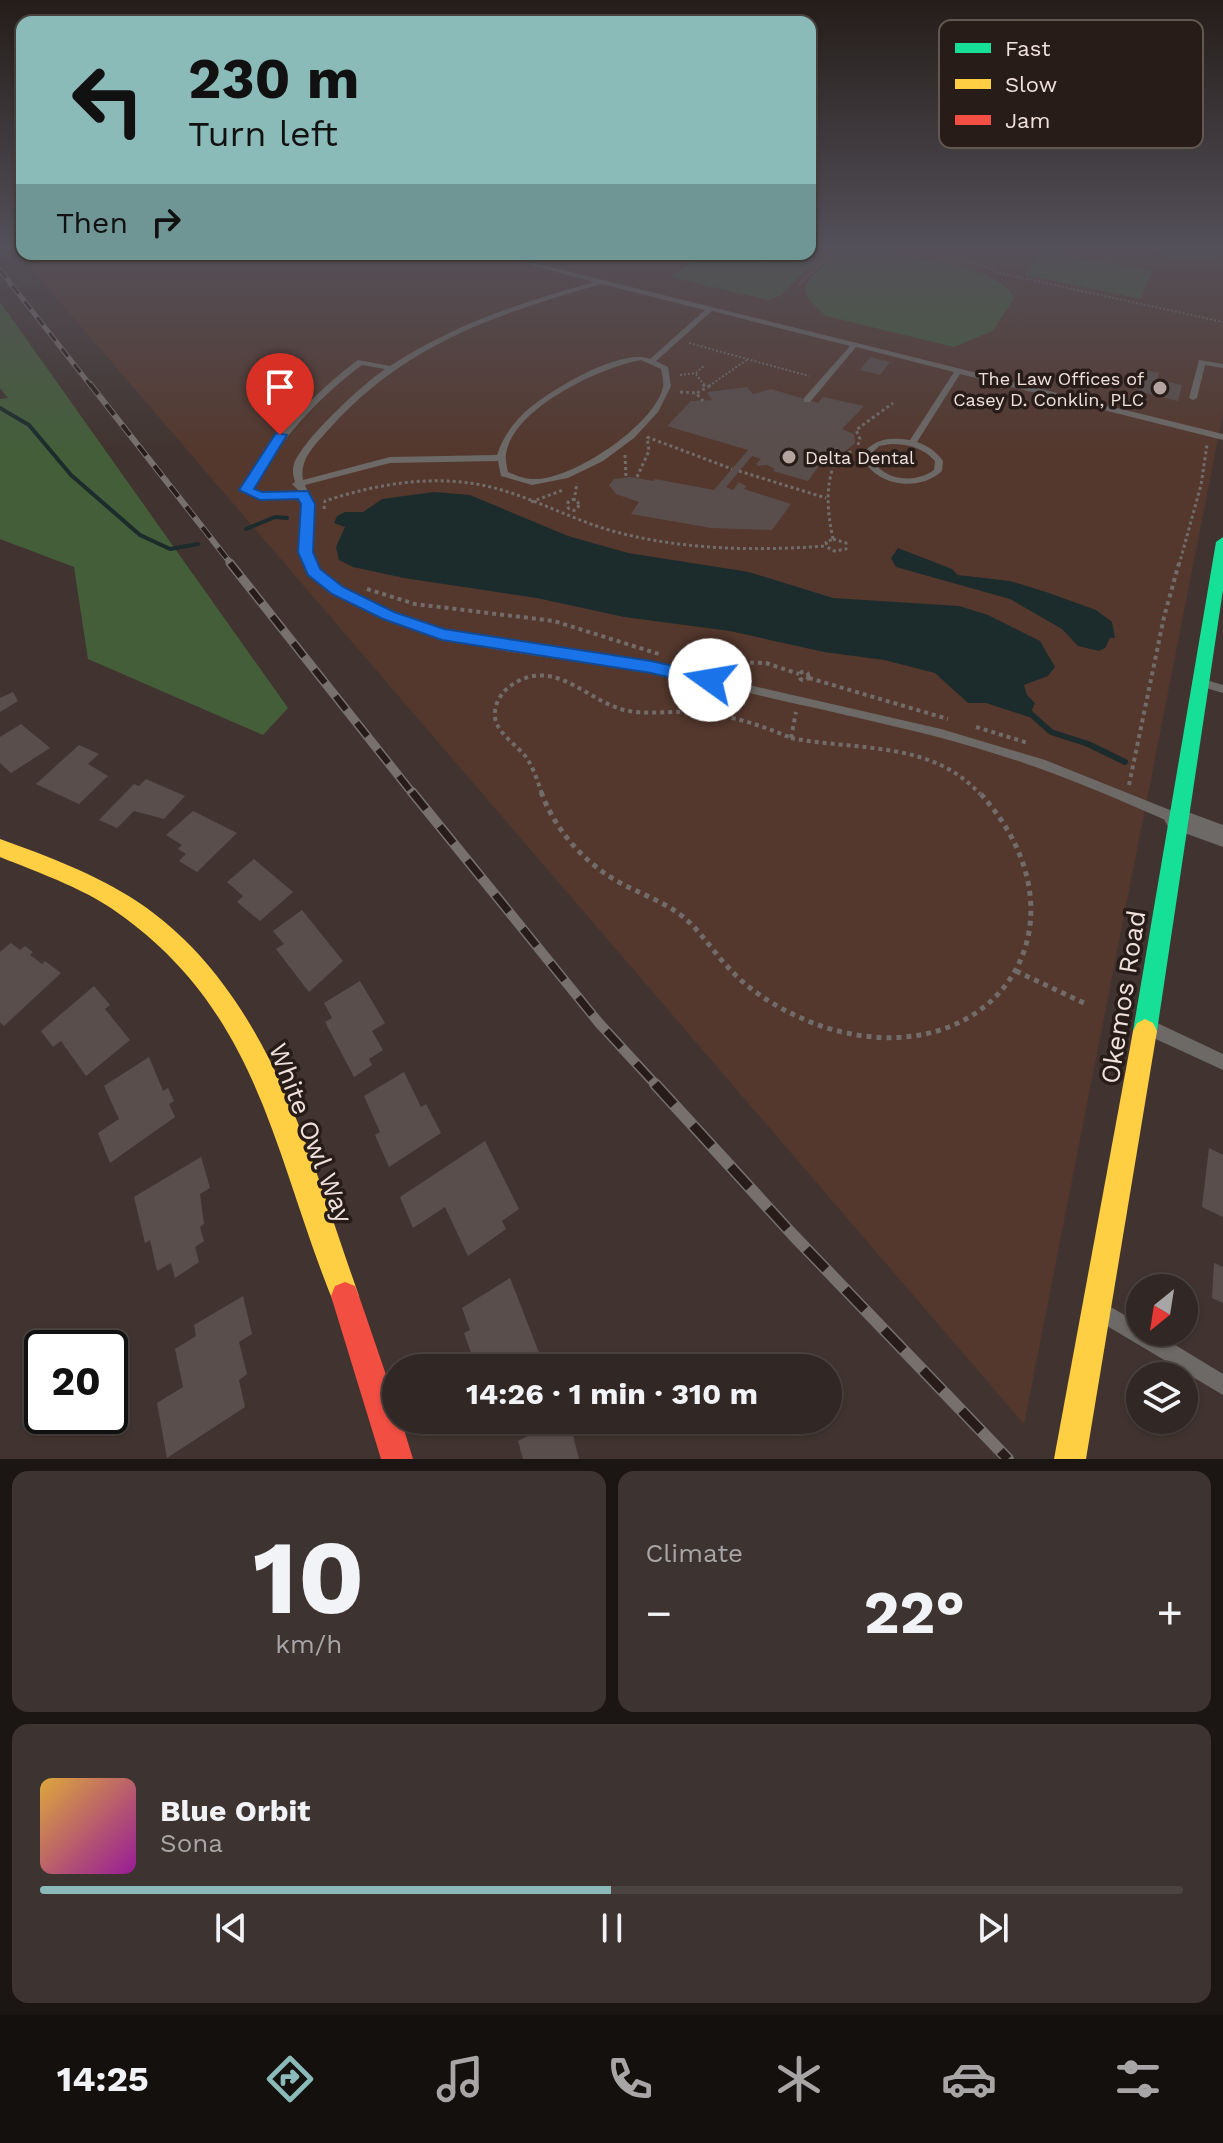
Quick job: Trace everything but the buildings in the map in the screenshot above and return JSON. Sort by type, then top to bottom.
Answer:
[{"type":"main road","name":"Okemos Road","points":[[1070,1459],[1146,1026],[1223,542]]},
{"type":"main road","name":"White Owl Way","points":[[0,848],[87,882],[143,917],[193,962],[236,1020],[272,1092],[379,1392],[397,1459]]},
{"type":"street","points":[[1177,819],[1223,836]]},
{"type":"lane","points":[[499,313],[434,341],[389,368],[341,409],[298,464],[300,489],[308,504],[305,552],[313,572],[338,590],[388,615],[442,635],[651,667],[906,724],[1018,756],[1177,819]]},
{"type":"lane","points":[[653,360],[705,313]]},
{"type":"lane","points":[[731,313],[1223,437]]},
{"type":"lane","points":[[807,400],[855,344]]},
{"type":"lane","points":[[623,360],[653,360],[667,370],[669,383],[665,397],[643,425],[604,457],[558,478],[536,483],[509,478],[501,469],[500,458],[512,433],[526,416],[545,398],[575,379],[623,360]]},
{"type":"lane","points":[[389,368],[361,362],[337,379],[290,422],[246,490],[260,496],[300,489],[390,460],[500,458]]},
{"type":"lane","points":[[1193,398],[1202,362],[1223,366]]},
{"type":"lane","points":[[912,443],[959,370]]},
{"type":"lane","points":[[891,441],[912,443],[931,452],[939,461],[938,471],[929,478],[896,480],[879,474],[866,460],[867,451],[876,444],[891,441]]},
{"type":"lane","points":[[1200,681],[1223,689]]},
{"type":"lane","points":[[1146,1026],[1223,1062]]},
{"type":"lane","points":[[1095,1308],[1223,1385]]},
{"type":"path","points":[[1182,313],[1223,322]]},
{"type":"path","points":[[687,343],[810,375],[805,380]]},
{"type":"path","points":[[703,401],[696,393],[730,374],[748,359]]},
{"type":"path","points":[[680,375],[696,373],[705,365]]},
{"type":"path","points":[[696,373],[706,388]]},
{"type":"path","points":[[833,539],[826,498],[836,458],[854,451],[860,439],[856,430],[893,403]]},
{"type":"path","points":[[647,437],[732,469]]},
{"type":"path","points":[[626,477],[624,455],[647,437]]},
{"type":"path","points":[[637,477],[649,451],[647,437]]},
{"type":"path","points":[[1130,785],[1164,617],[1201,485],[1208,442]]},
{"type":"path","points":[[739,471],[826,498]]},
{"type":"path","points":[[322,519],[325,501],[386,485],[428,481],[489,486],[569,518],[620,533],[695,546],[750,550],[826,546],[834,551],[846,549],[846,543],[833,539],[826,542],[826,546]]},
{"type":"path","points":[[574,501],[577,483]]},
{"type":"path","points":[[569,518],[572,509],[580,504],[574,501]]},
{"type":"path","points":[[572,509],[566,505],[574,501]]},
{"type":"path","points":[[364,588],[415,604],[544,619],[663,655]]},
{"type":"path","points":[[687,660],[766,663],[799,674],[804,672],[809,675],[808,679],[803,679],[801,690]]},
{"type":"path","points":[[553,676],[569,681],[597,700],[624,709],[730,716],[791,738],[879,746],[943,766],[984,795],[1017,842],[1030,880],[1032,922],[1028,942],[1016,971],[1001,993],[969,1018],[933,1033],[901,1037],[867,1036],[821,1026],[774,1004],[734,974],[687,918],[613,880],[575,847],[555,821],[525,756],[498,726],[495,712],[500,698],[511,685],[528,677],[553,676]]},
{"type":"path","points":[[791,738],[796,712]]},
{"type":"path","points":[[1016,971],[1086,1004]]},
{"type":"shaded area","points":[[70,313],[1223,313],[1223,413],[1024,1424]]},
{"type":"shaded area","points":[[434,492],[470,495],[568,536],[628,553],[749,572],[833,598],[959,606],[988,615],[1040,641],[1055,667],[1048,676],[1024,685],[1027,695],[1035,703],[1029,717],[986,703],[968,703],[935,673],[884,660],[824,652],[730,631],[624,617],[537,598],[404,578],[353,567],[339,560],[336,547],[345,527],[334,523],[337,516],[345,512],[363,512],[382,499]]},
{"type":"shaded area","points":[[898,548],[952,569],[958,575],[1010,581],[1096,610],[1112,622],[1115,638],[1110,638],[1105,648],[1099,651],[1078,646],[1062,629],[1010,599],[896,567],[891,558]]},
{"type":"green space","points":[[0,313],[8,313],[288,708],[263,735],[88,659],[74,567],[0,539],[0,399],[8,398],[0,388]]},
{"type":"green space","points":[[823,313],[1004,313],[992,331],[954,347]]},
{"type":"waterway","points":[[0,408],[29,425],[71,475],[140,535],[170,549],[198,544]]},
{"type":"waterway","points":[[246,529],[275,517],[287,518]]},
{"type":"waterway","points":[[1031,714],[1051,732],[1088,744],[1125,762]]},
{"type":"railway","points":[[34,313],[91,386]]},
{"type":"railway","points":[[90,384],[232,565]]},
{"type":"railway","points":[[230,563],[413,794]]},
{"type":"railway","points":[[412,792],[599,1023],[657,1086]]},
{"type":"railway","points":[[655,1084],[793,1235],[1008,1459]]},
{"type":"traffic: fast","points":[[1145,1031],[1223,542]]},
{"type":"traffic: slow","points":[[0,848],[85,883],[117,900],[176,946],[213,987],[243,1034],[268,1084],[290,1137],[345,1296]]},
{"type":"traffic: slow","points":[[1070,1459],[1145,1031]]},
{"type":"traffic: jam","points":[[345,1296],[397,1459]]},
{"type":"place","name":"The Law Offices of Casey D. Conklin, PLC","points":[[1160,388]]},
{"type":"place","name":"Delta Dental","points":[[789,457]]},
{"type":"route","points":[[280,435],[246,490],[260,496],[303,494],[308,504],[305,552],[313,572],[338,590],[388,615],[442,635],[651,667],[710,680]]}]
